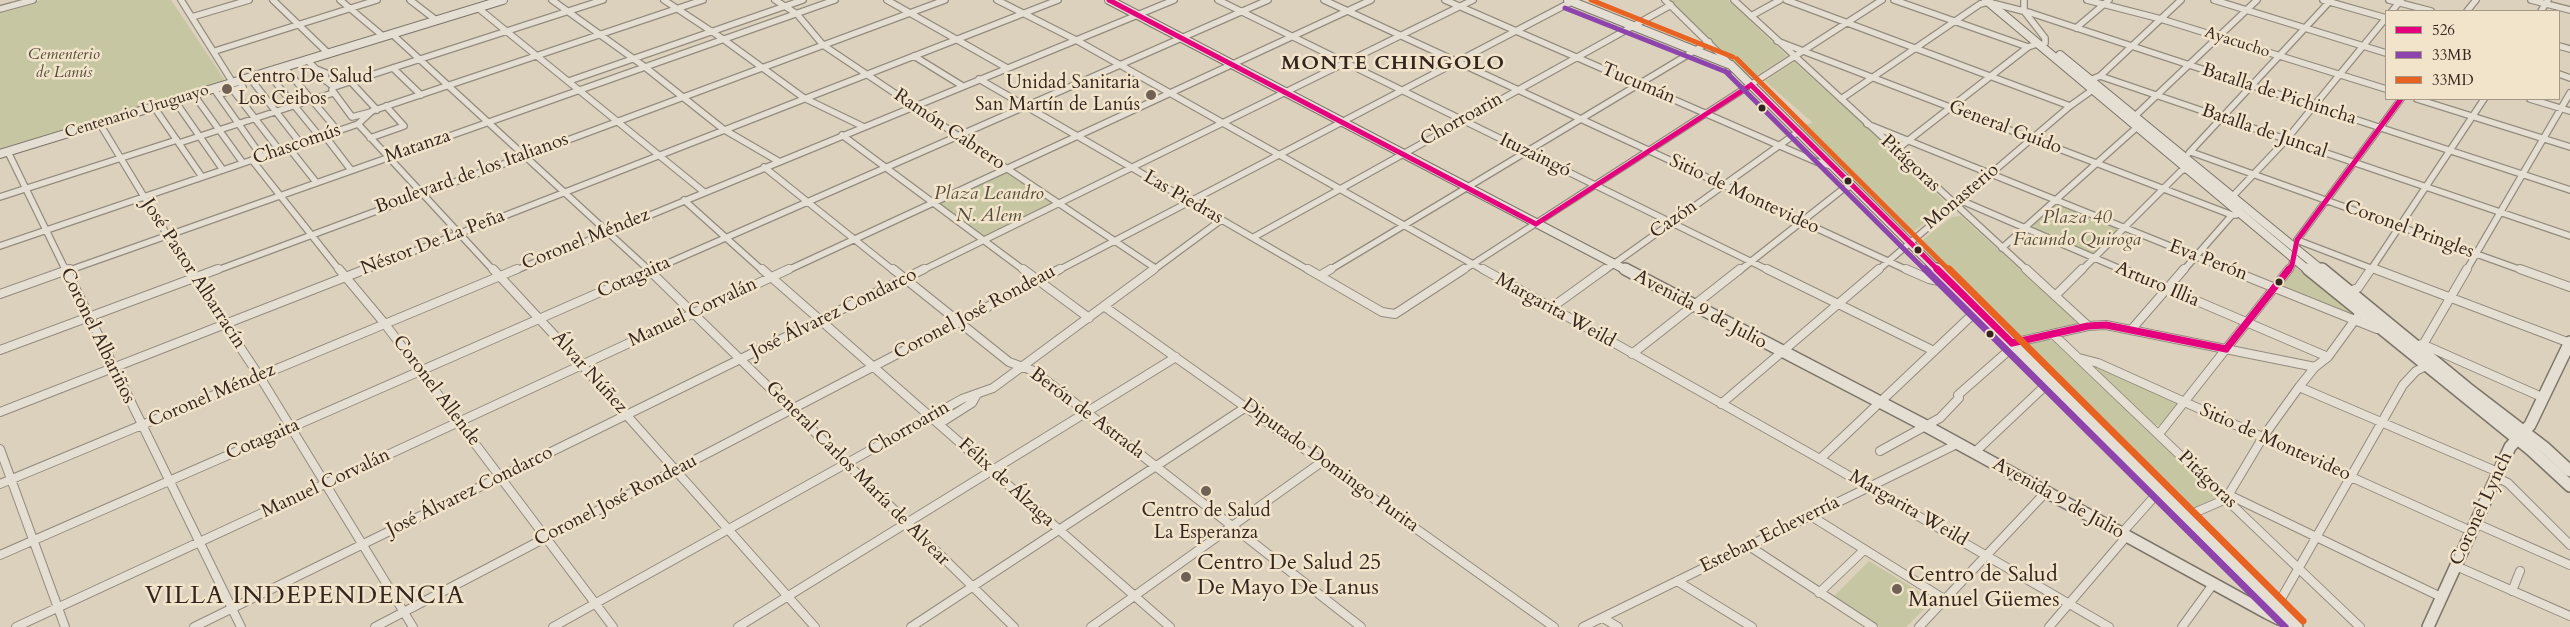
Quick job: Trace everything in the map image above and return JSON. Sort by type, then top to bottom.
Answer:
[{"type":"main road","name":"Centenario Uruguayo","points":[[4,153],[194,95],[216,92],[267,72],[503,0]]},
{"type":"main road","name":"Avenida 9 de Julio","points":[[1108,0],[1138,14],[1782,353],[1926,426],[2123,536],[2279,619],[2294,624]]},
{"type":"main road","points":[[1572,1],[1693,52],[1731,65],[1909,244],[2164,492],[2294,624]]},
{"type":"main road","points":[[1992,2],[2036,45],[2187,169],[2236,215],[2295,258],[2358,317],[2382,331],[2426,366],[2570,471]]},
{"type":"main road","points":[[2036,45],[2090,80],[2135,116],[2188,154],[2233,196],[2296,243],[2349,291],[2425,349],[2520,435],[2570,486]]},
{"type":"main road","name":"Coronel Lynch","points":[[2428,627],[2510,447],[2544,398],[2570,343]]},
{"type":"street","points":[[0,9],[33,0]]},
{"type":"street","points":[[181,0],[256,118],[280,151]]},
{"type":"street","points":[[192,17],[249,0]]},
{"type":"street","points":[[273,0],[329,54]]},
{"type":"street","name":"General Carlos María de Alvear","points":[[340,0],[420,59],[650,271],[1014,627]]},
{"type":"street","points":[[215,51],[377,0]]},
{"type":"street","points":[[410,0],[436,20]]},
{"type":"street","points":[[552,0],[635,59],[723,129],[778,162]]},
{"type":"street","points":[[0,197],[120,158],[199,137],[276,112],[311,100],[351,82],[603,0]]},
{"type":"street","points":[[664,0],[723,39],[804,98],[862,126]]},
{"type":"street","name":"Chascomús","points":[[0,246],[358,124],[375,110],[386,106],[703,0]]},
{"type":"street","name":"Ramón Cabrero","points":[[775,0],[796,14],[823,45],[1155,268]]},
{"type":"street","points":[[569,81],[803,0]]},
{"type":"street","name":"Matanza","points":[[0,294],[835,0]]},
{"type":"street","points":[[887,0],[1007,68]]},
{"type":"street","name":"Boulevard de los Italianos","points":[[0,350],[945,0]]},
{"type":"street","name":"Margarita Weild","points":[[997,0],[1076,40],[1278,156],[1869,486],[2109,627]]},
{"type":"street","name":"Néstor De La Peña","points":[[0,412],[1058,0]]},
{"type":"street","name":"Coronel Méndez","points":[[0,484],[961,85],[1174,0]]},
{"type":"street","name":"Ituzaingó","points":[[1218,0],[1934,351]]},
{"type":"street","name":"Cotagaita","points":[[0,555],[1268,0]]},
{"type":"street","name":"Sitio de Montevideo","points":[[1324,0],[1888,262],[1929,280],[1949,283]]},
{"type":"street","name":"Manuel Corvalán","points":[[16,627],[1371,0]]},
{"type":"street","name":"Tucumán","points":[[1445,0],[1706,114],[1832,166]]},
{"type":"street","name":"José Álvarez Condarco","points":[[194,627],[1473,0]]},
{"type":"street","points":[[1666,0],[1731,65]]},
{"type":"street","name":"Pitágoras","points":[[1734,0],[1867,124],[1957,202],[2002,248],[2088,326]]},
{"type":"street","points":[[1751,16],[1780,0]]},
{"type":"street","points":[[1786,0],[2070,106]]},
{"type":"street","points":[[1473,264],[1882,0]]},
{"type":"street","points":[[1894,0],[1955,21],[2036,45]]},
{"type":"street","points":[[1896,150],[1991,75],[2045,38],[2024,11],[2024,0]]},
{"type":"street","name":"Ayacucho","points":[[2086,0],[2161,18],[2385,89]]},
{"type":"street","points":[[2076,28],[2109,0]]},
{"type":"street","points":[[2090,80],[2100,76],[2181,0]]},
{"type":"street","points":[[2214,0],[2385,53]]},
{"type":"street","points":[[2135,116],[2257,0]]},
{"type":"street","points":[[2389,0],[2400,1],[2428,10]]},
{"type":"street","points":[[2531,0],[2547,2],[2570,10]]},
{"type":"street","name":"Coronel José Rondeau","points":[[375,627],[1572,1]]},
{"type":"street","points":[[2188,154],[2280,56],[2328,1],[2385,18]]},
{"type":"street","points":[[1841,99],[1980,4],[1992,2]]},
{"type":"street","name":"Batalla de Pichincha","points":[[1992,2],[2570,190]]},
{"type":"street","name":"Chorroarin","points":[[1254,237],[1671,5]]},
{"type":"street","points":[[478,8],[660,154],[704,192]]},
{"type":"street","points":[[2233,196],[2286,140],[2385,19]]},
{"type":"street","name":"General Guido","points":[[1778,41],[2162,189],[2236,215]]},
{"type":"street","points":[[1321,275],[1709,42]]},
{"type":"street","points":[[914,56],[961,85]]},
{"type":"street","points":[[307,60],[316,69],[326,73],[325,80],[352,117],[375,110],[351,82]]},
{"type":"street","points":[[284,67],[338,131]]},
{"type":"street","points":[[393,68],[421,95]]},
{"type":"street","points":[[267,72],[351,170]]},
{"type":"street","name":"Batalla de Juncal","points":[[2100,76],[2570,236]]},
{"type":"street","points":[[250,78],[301,144]]},
{"type":"street","name":"Las Piedras","points":[[979,78],[1130,168],[1388,314],[1400,313],[1473,264]]},
{"type":"street","name":"Monasterio","points":[[1721,404],[2032,138],[2091,90]]},
{"type":"street","points":[[216,92],[262,157]]},
{"type":"street","points":[[2544,398],[2425,349],[2451,298],[2570,93]]},
{"type":"street","points":[[194,95],[244,163]]},
{"type":"street","points":[[2159,434],[2186,402],[2295,258],[2296,243],[2325,200],[2400,100]]},
{"type":"street","points":[[2420,100],[2570,147]]},
{"type":"street","points":[[2349,291],[2358,288],[2483,100]]},
{"type":"street","points":[[2533,100],[2570,111]]},
{"type":"street","points":[[175,101],[223,170]]},
{"type":"street","points":[[370,138],[404,126],[386,106]]},
{"type":"street","points":[[154,107],[202,177]]},
{"type":"street","name":"José Pastor Albarracín","points":[[100,124],[166,236],[260,377],[413,627]]},
{"type":"street","name":"Álvar Núñez","points":[[358,124],[628,415],[815,627]]},
{"type":"street","name":"Eva Perón","points":[[1867,124],[2196,257],[2358,317]]},
{"type":"street","points":[[2002,248],[2136,128]]},
{"type":"street","name":"Cazón","points":[[1551,308],[1798,132]]},
{"type":"street","points":[[842,135],[1089,318]]},
{"type":"street","points":[[289,148],[316,182]]},
{"type":"street","name":"Coronel Albariños","points":[[4,153],[25,189],[140,426],[241,627]]},
{"type":"street","name":"Coronel Pringles","points":[[2188,154],[2255,174],[2570,287]]},
{"type":"street","name":"Coronel Allende","points":[[252,160],[310,234],[386,324],[613,627]]},
{"type":"street","name":"Berón de Astrada","points":[[764,167],[856,238],[1009,362],[1034,371],[1360,627]]},
{"type":"street","points":[[2055,296],[2162,189],[2181,171],[2187,169]]},
{"type":"street","points":[[1632,354],[1843,190],[1852,186]]},
{"type":"street","name":"Félix de Álzaga","points":[[684,200],[990,471],[1170,627]]},
{"type":"street","name":"Arturo Illia","points":[[1957,202],[2024,228],[2167,290],[2328,356]]},
{"type":"street","points":[[2131,330],[2236,215]]},
{"type":"street","name":"Chorroarin","points":[[553,627],[962,399],[993,388],[1221,220]]},
{"type":"street","points":[[2296,243],[2371,268],[2570,343]]},
{"type":"street","name":"Diputado Domingo Purita","points":[[1105,306],[1554,627]]},
{"type":"street","points":[[1820,459],[1971,316],[1979,312]]},
{"type":"street","points":[[2187,516],[2226,497],[2263,437],[2299,387],[2328,356],[2358,317]]},
{"type":"street","points":[[1880,451],[1920,431],[1931,421],[1940,418],[1959,398],[1958,395],[2014,346],[2088,326],[2106,325],[2315,368]]},
{"type":"street","name":"Pitágoras","points":[[2053,334],[2226,497],[2360,627]]},
{"type":"street","points":[[738,627],[1176,357]]},
{"type":"street","name":"Sitio de Montevideo","points":[[2078,358],[2098,363],[2352,478],[2570,565]]},
{"type":"street","points":[[2277,606],[2352,478],[2403,385],[2416,371],[2426,366]]},
{"type":"street","points":[[1974,453],[2046,385],[2052,382]]},
{"type":"street","points":[[2299,387],[2382,421],[2497,474],[2570,545]]},
{"type":"street","points":[[939,424],[972,403],[977,394]]},
{"type":"street","points":[[910,627],[1246,407]]},
{"type":"street","name":"Esteban Echeverría","points":[[1583,627],[1957,444]]},
{"type":"street","points":[[0,449],[65,627]]},
{"type":"street","points":[[1091,627],[1234,527],[1323,461]]},
{"type":"street","points":[[2049,627],[2154,498],[2164,492]]},
{"type":"street","points":[[1923,626],[1944,599],[2045,493]]},
{"type":"street","points":[[2226,497],[2317,537],[2441,597]]},
{"type":"street","points":[[1811,516],[1944,599]]},
{"type":"street","points":[[1749,546],[1873,627]]},
{"type":"street","points":[[1819,593],[1864,550]]},
{"type":"street","points":[[2456,566],[2569,616]]},
{"type":"street","points":[[2512,591],[2520,571]]},
{"type":"street","points":[[1677,581],[1752,627]]},
{"type":"street","points":[[2182,627],[2214,583]]},
{"type":"street","points":[[1603,618],[1618,627]]},
{"type":"green space","name":"Cementerio de Lanús","points":[[41,0],[171,0],[226,82],[0,152],[0,12]]},
{"type":"green space","points":[[1667,0],[1728,0],[1787,56],[1757,75],[1745,75]]},
{"type":"green space","points":[[1794,62],[1881,140],[1943,200],[1944,206],[1913,232],[1904,232],[1798,125],[1813,123],[1765,81]]},
{"type":"green space","name":"Plaza Leandro N. Alem","points":[[1006,168],[1058,203],[984,239],[933,202]]},
{"type":"green space","name":"Plaza 40 Facundo Quiroga","points":[[2055,200],[2125,228],[2094,258],[2024,228]]},
{"type":"green space","points":[[1961,216],[2075,320],[2076,324],[2012,337],[1916,245],[1952,217]]},
{"type":"green space","points":[[2297,266],[2354,312],[2346,314],[2280,286]]},
{"type":"green space","points":[[2047,340],[2053,341],[2214,494],[2215,498],[2189,510],[2186,509],[2021,346]]},
{"type":"green space","points":[[2097,366],[2180,402],[2163,425],[2154,425],[2094,370]]},
{"type":"green space","points":[[1869,561],[1933,600],[1906,627],[1880,627],[1833,597]]},
{"type":"transit line","name":"526","points":[[1109,0],[1536,224]]},
{"type":"transit line","name":"33MD","points":[[1591,0],[1733,57]]},
{"type":"transit line","name":"33MB","points":[[1565,8],[1729,73]]},
{"type":"transit line","name":"33MD","points":[[1737,59],[2303,621]]},
{"type":"transit line","name":"33MB","points":[[1725,71],[2285,627]]},
{"type":"transit line","name":"526","points":[[1751,85],[2012,343]]},
{"type":"transit line","name":"526","points":[[1536,224],[1751,85]]},
{"type":"transit line","name":"526","points":[[2226,349],[2292,265],[2297,240],[2400,100]]},
{"type":"transit line","name":"526","points":[[2012,343],[2088,326],[2106,325],[2226,349]]},
{"type":"place","name":"Centro De Salud Los Ceibos","points":[[227,89]]},
{"type":"place","name":"Unidad Sanitaria San Martín de Lanús","points":[[1151,95]]},
{"type":"place","name":"Centro de Salud La Esperanza","points":[[1206,491]]},
{"type":"place","name":"Centro De Salud 25 De Mayo De Lanus","points":[[1186,577]]},
{"type":"place","name":"Centro de Salud Manuel Güemes","points":[[1897,589]]},
{"type":"district","name":"MONTE CHINGOLO","points":[[1393,64]]},
{"type":"district","name":"VILLA INDEPENDENCIA","points":[[305,597]]}]
